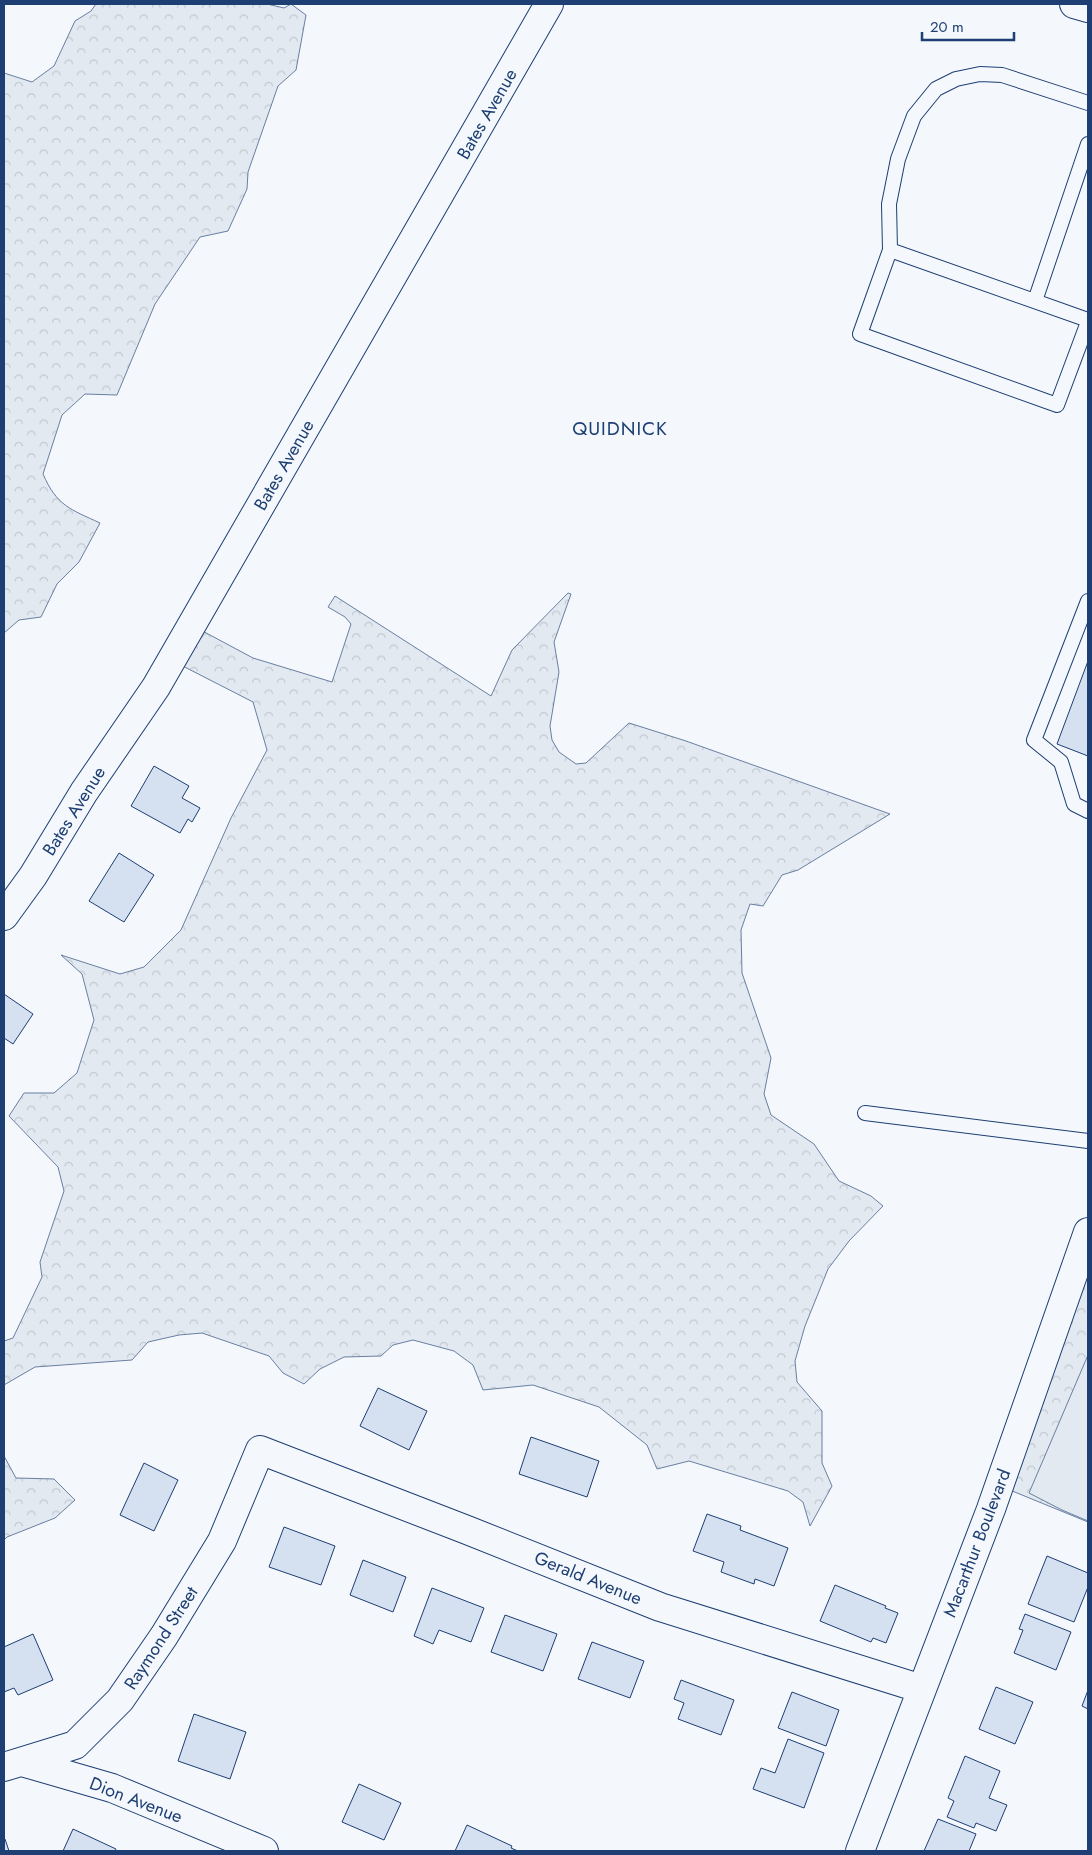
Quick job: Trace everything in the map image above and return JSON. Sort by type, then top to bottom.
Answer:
[{"type":"street","name":"Bates Avenue","points":[[4,916],[33,876],[89,785],[156,687],[550,4]]},
{"type":"street","points":[[1074,4],[1088,8]]},
{"type":"street","name":"Macarthur Boulevard","points":[[860,1851],[994,1500],[1088,1232]]},
{"type":"street","name":"Gerald Avenue","points":[[260,1450],[660,1607],[922,1689]]},
{"type":"street","name":"Raymond Street","points":[[11,1764],[75,1745],[120,1700],[164,1636],[222,1541],[260,1450]]},
{"type":"street","name":"Dion Avenue","points":[[11,1764],[112,1788],[264,1851]]},
{"type":"lane","points":[[890,250],[1088,321],[1057,405],[860,334],[890,250],[888,204],[898,159],[914,116],[936,89],[964,77],[980,74],[1002,75],[1088,103]]},
{"type":"lane","points":[[1035,302],[1088,144]]},
{"type":"lane","points":[[1088,601],[1034,740],[1060,762],[1074,804],[1088,811]]},
{"type":"lane","points":[[865,1113],[1088,1141]]},
{"type":"green space","points":[[96,4],[267,4],[284,8],[291,4],[306,15],[296,70],[278,86],[248,172],[247,189],[228,231],[200,237],[155,304],[117,395],[85,394],[62,415],[43,474],[48,485],[59,500],[72,510],[100,523],[79,562],[57,584],[41,617],[19,620],[4,633],[4,73],[32,82],[54,66],[75,21],[91,11]]},
{"type":"green space","points":[[568,593],[571,594],[554,642],[559,672],[550,726],[552,740],[559,752],[576,764],[586,763],[629,723],[686,741],[890,814],[798,870],[782,875],[763,906],[750,904],[741,930],[742,973],[771,1058],[764,1094],[771,1115],[814,1144],[839,1181],[871,1196],[883,1206],[849,1241],[828,1269],[805,1326],[795,1361],[797,1382],[822,1411],[822,1463],[832,1486],[810,1526],[803,1502],[788,1491],[689,1461],[657,1469],[647,1445],[599,1407],[533,1385],[483,1390],[473,1365],[454,1351],[413,1340],[393,1345],[381,1356],[344,1357],[320,1369],[304,1384],[283,1373],[269,1356],[202,1333],[179,1335],[148,1342],[132,1360],[35,1367],[4,1385],[4,1341],[13,1338],[42,1277],[40,1262],[64,1191],[58,1167],[9,1116],[24,1093],[54,1093],[77,1073],[94,1020],[82,974],[61,955],[120,974],[144,967],[181,930],[231,818],[267,750],[253,702],[171,660],[195,627],[253,658],[332,682],[351,624],[345,617],[328,607],[335,596],[491,696],[512,650]]},
{"type":"green space","points":[[1088,1226],[1088,1522],[1000,1486]]},
{"type":"green space","points":[[1088,1355],[1088,1521],[1029,1493]]},
{"type":"green space","points":[[4,1456],[16,1478],[54,1479],[75,1500],[55,1518],[7,1537],[4,1540]]},
{"type":"building","points":[[1088,661],[1088,756],[1057,744]]},
{"type":"building","points":[[154,766],[189,786],[182,798],[200,808],[192,822],[188,819],[180,833],[131,806]]},
{"type":"building","points":[[119,853],[154,875],[124,922],[89,901]]},
{"type":"building","points":[[4,994],[33,1014],[13,1044],[4,1038]]},
{"type":"building","points":[[378,1388],[427,1411],[409,1450],[360,1426]]},
{"type":"building","points":[[531,1437],[599,1461],[587,1497],[519,1474]]},
{"type":"building","points":[[144,1463],[178,1480],[154,1531],[120,1515]]},
{"type":"building","points":[[707,1514],[741,1526],[740,1530],[788,1548],[774,1586],[755,1579],[754,1584],[721,1572],[724,1562],[693,1551]]},
{"type":"building","points":[[284,1527],[335,1546],[321,1585],[269,1567]]},
{"type":"building","points":[[1047,1556],[1088,1573],[1088,1587],[1074,1622],[1028,1604]]},
{"type":"building","points":[[363,1560],[406,1577],[393,1612],[350,1595]]},
{"type":"building","points":[[835,1585],[886,1606],[885,1608],[898,1613],[886,1643],[873,1638],[871,1642],[820,1621]]},
{"type":"building","points":[[432,1588],[484,1608],[471,1642],[439,1630],[433,1644],[414,1636]]},
{"type":"building","points":[[1025,1614],[1071,1632],[1056,1670],[1014,1653],[1023,1630],[1019,1629]]},
{"type":"building","points":[[505,1615],[557,1634],[543,1671],[491,1652]]},
{"type":"building","points":[[33,1634],[53,1680],[18,1695],[14,1688],[4,1692],[4,1647]]},
{"type":"building","points":[[592,1642],[644,1661],[630,1698],[578,1679]]},
{"type":"building","points":[[681,1680],[734,1700],[721,1735],[678,1719],[684,1703],[674,1699]]},
{"type":"building","points":[[996,1687],[1033,1702],[1015,1744],[979,1729]]},
{"type":"building","points":[[1088,1690],[1088,1709],[1082,1706]]},
{"type":"building","points":[[792,1692],[839,1710],[826,1746],[778,1728]]},
{"type":"building","points":[[194,1714],[246,1732],[230,1779],[178,1761]]},
{"type":"building","points":[[788,1739],[824,1753],[804,1808],[753,1789],[761,1768],[775,1773]]},
{"type":"building","points":[[965,1756],[1000,1771],[989,1798],[1007,1805],[996,1831],[976,1823],[974,1828],[947,1817],[954,1801],[948,1798]]},
{"type":"building","points":[[359,1784],[401,1803],[384,1840],[342,1822]]},
{"type":"building","points":[[938,1819],[976,1834],[969,1851],[924,1851]]},
{"type":"building","points":[[467,1825],[512,1846],[511,1848],[518,1851],[455,1851]]},
{"type":"building","points":[[73,1829],[116,1849],[115,1851],[63,1851]]},
{"type":"building","points":[[5,1839],[9,1851],[4,1851]]},
{"type":"district","name":"QUIDNICK","points":[[620,428]]}]
